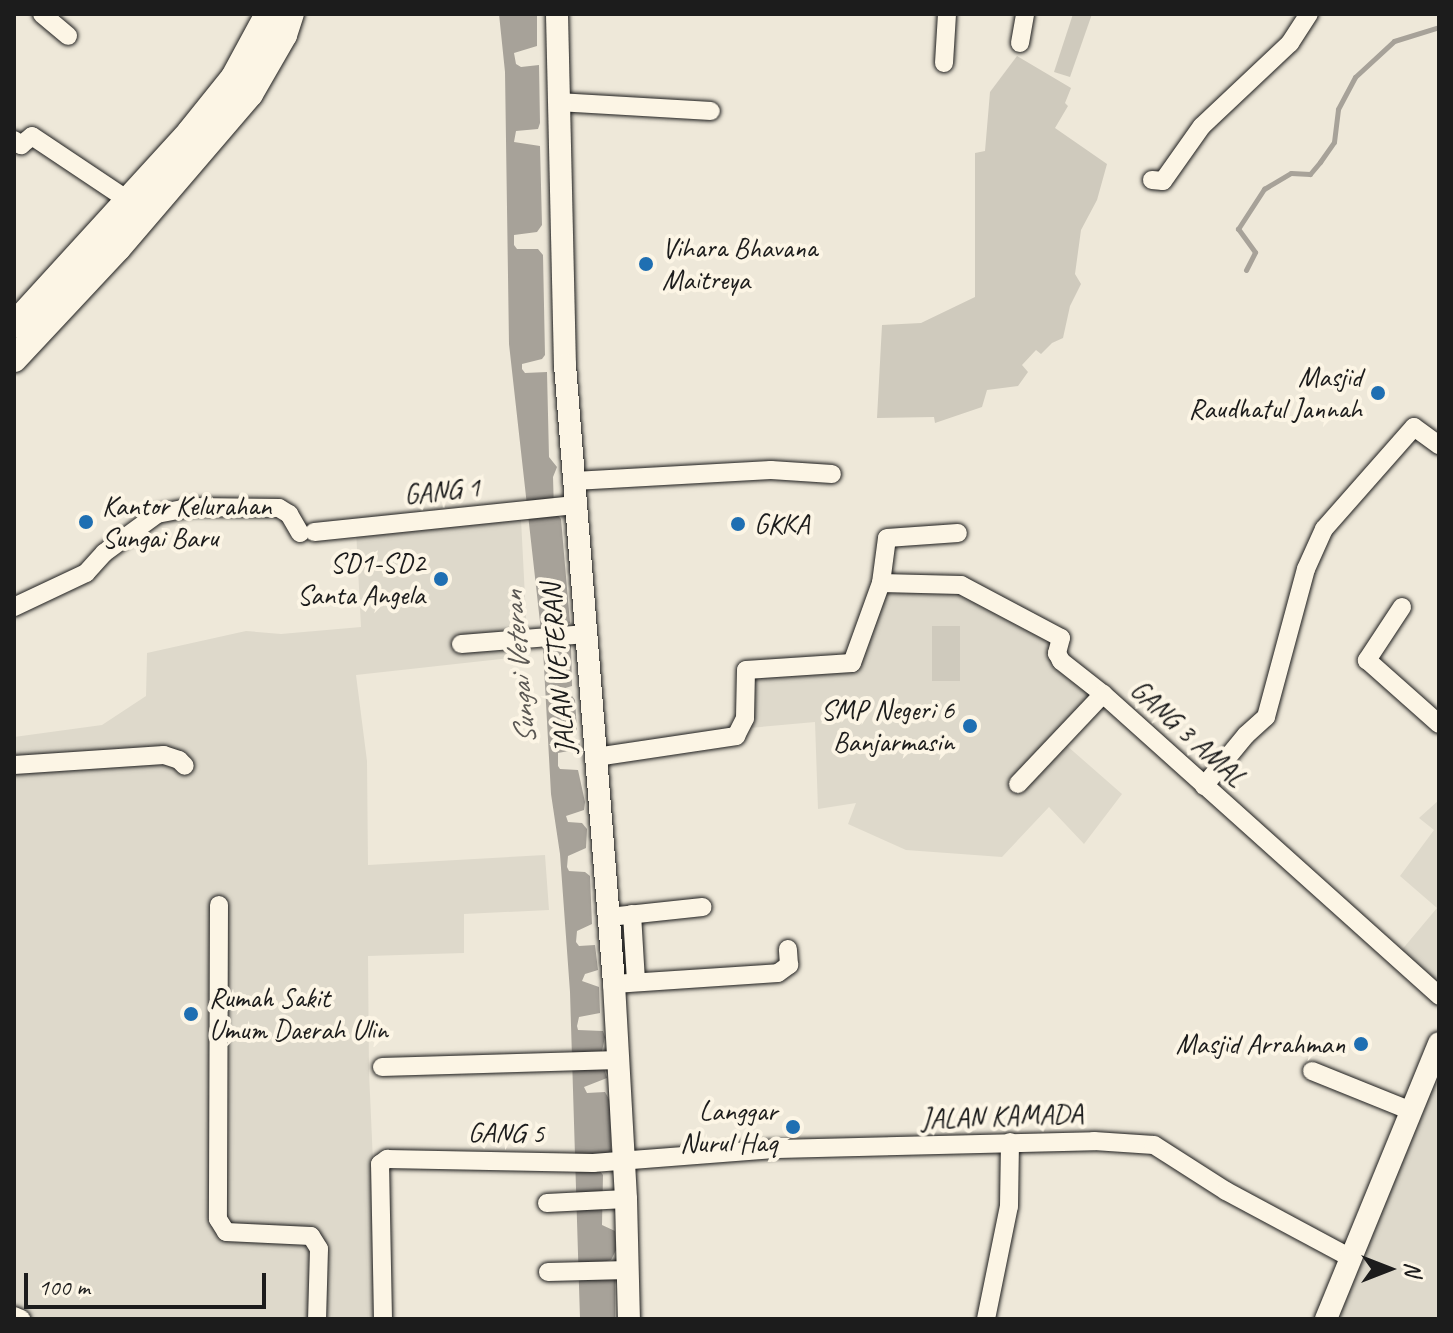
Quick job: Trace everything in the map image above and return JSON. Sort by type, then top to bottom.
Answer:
[{"type":"highway","points":[[14,325],[129,201],[234,77],[268,14]]},
{"type":"highway","points":[[14,359],[118,248],[250,94],[284,35],[291,14]]},
{"type":"main road","name":"JALAN VETERAN","points":[[557,14],[565,365],[574,481],[569,506],[578,635],[596,757],[609,917],[625,983],[618,1060],[624,1161],[616,1199],[618,1270],[629,1319]]},
{"type":"main road","points":[[1326,1319],[1439,1043]]},
{"type":"street","points":[[42,14],[68,36]]},
{"type":"street","points":[[944,63],[947,14]]},
{"type":"street","points":[[1020,43],[1025,14]]},
{"type":"street","points":[[1152,180],[1163,181],[1202,126],[1290,43],[1309,14]]},
{"type":"street","points":[[558,102],[711,111]]},
{"type":"street","points":[[14,140],[21,145],[32,136],[129,201]]},
{"type":"street","points":[[1204,786],[1246,735],[1266,717],[1306,569],[1324,529],[1414,427],[1439,445]]},
{"type":"street","points":[[574,481],[771,470],[832,474]]},
{"type":"street","name":"GANG 1","points":[[14,607],[86,573],[104,553],[157,514],[192,507],[279,508],[307,532],[569,506]]},
{"type":"street","points":[[596,757],[736,736],[745,718],[746,670],[852,663],[881,583],[885,542],[890,536],[958,533]]},
{"type":"street","name":"GANG 3 AMAL","points":[[881,583],[961,585],[1061,638],[1058,657],[1439,996]]},
{"type":"street","points":[[1402,607],[1367,660],[1439,724]]},
{"type":"street","points":[[461,644],[578,635]]},
{"type":"street","points":[[1018,784],[1103,694]]},
{"type":"street","points":[[14,765],[164,755],[179,760],[185,766]]},
{"type":"street","points":[[219,905],[218,1219],[226,1232],[311,1236],[319,1249],[317,1319]]},
{"type":"street","points":[[609,917],[702,907]]},
{"type":"street","points":[[632,914],[625,983],[778,973],[789,965],[788,949]]},
{"type":"street","points":[[382,1067],[618,1060]]},
{"type":"street","points":[[1312,1071],[1411,1111]]},
{"type":"street","name":"JALAN KAMADA","points":[[624,1161],[777,1149],[852,1150],[1094,1141],[1154,1145],[1226,1191],[1351,1258]]},
{"type":"street","points":[[986,1319],[1009,1206],[1010,1142]]},
{"type":"street","name":"GANG 5","points":[[383,1319],[380,1164],[387,1159],[624,1161]]},
{"type":"street","points":[[547,1203],[571,1199],[616,1199]]},
{"type":"street","points":[[548,1272],[618,1270]]},
{"type":"street","points":[[14,1316],[21,1319]]},
{"type":"shaded area","points":[[499,14],[537,16],[537,46],[514,53],[516,64],[521,67],[539,65],[540,123],[538,129],[516,131],[514,142],[540,146],[542,225],[537,232],[514,235],[514,245],[517,249],[538,249],[543,255],[545,355],[542,359],[522,364],[522,369],[525,373],[547,372],[549,457],[557,467],[553,477],[554,511],[561,519],[570,623],[553,629],[571,645],[572,686],[562,689],[563,697],[572,696],[575,700],[577,730],[570,737],[577,739],[580,745],[579,749],[558,753],[558,766],[560,769],[578,770],[585,802],[584,810],[566,816],[568,822],[582,823],[587,829],[586,848],[568,856],[567,867],[569,871],[585,872],[590,876],[592,924],[577,931],[576,942],[579,946],[595,945],[598,970],[585,974],[582,981],[599,987],[600,1013],[579,1017],[577,1026],[578,1030],[603,1031],[605,1037],[602,1051],[585,1052],[604,1068],[607,1078],[584,1087],[587,1093],[605,1092],[610,1101],[611,1150],[599,1170],[603,1175],[602,1225],[615,1231],[616,1250],[611,1260],[593,1264],[615,1277],[615,1319],[580,1319],[570,992],[560,854],[551,794],[543,649],[509,344],[505,72]]},
{"type":"shaded area","points":[[1073,14],[1092,14],[1070,77],[1054,72]]},
{"type":"shaded area","points":[[1017,56],[1071,88],[1065,103],[1068,106],[1055,128],[1107,164],[1097,200],[1081,230],[1075,274],[1081,284],[1070,306],[1063,338],[1052,343],[1041,354],[1036,350],[1022,365],[1028,372],[1018,386],[987,390],[982,407],[935,423],[934,417],[877,418],[882,325],[921,323],[975,297],[975,153],[985,151],[990,92]]},
{"type":"shaded area","name":"Rumah Sakit Umum Daerah Ulin","points":[[521,519],[528,656],[356,675],[367,761],[368,865],[545,855],[549,910],[464,914],[464,953],[368,956],[369,1072],[380,1319],[14,1319],[14,737],[102,725],[146,696],[147,653],[246,631],[281,634],[361,627],[356,530]]},
{"type":"shaded area","name":"SMP Negeri 6 Banjarmasin","points":[[888,584],[950,584],[1059,644],[1105,707],[1066,745],[1122,794],[1084,844],[1049,807],[1002,857],[906,850],[848,824],[856,803],[818,809],[815,722],[749,728],[749,672],[853,669]]},
{"type":"shaded area","points":[[932,626],[960,626],[960,681],[932,681]]},
{"type":"shaded area","points":[[1439,800],[1439,985],[1400,952],[1437,908],[1400,876],[1434,830],[1419,818]]},
{"type":"shaded area","points":[[1439,1059],[1439,1319],[1335,1319]]},
{"type":"waterway","points":[[1246,270],[1255,252],[1238,229],[1264,189],[1291,173],[1310,174],[1320,162],[1334,142],[1338,109],[1355,77],[1394,41],[1439,27]]},
{"type":"place","name":"Vihara Bhavana Maitreya","points":[[646,264]]},
{"type":"place","name":"Masjid Raudhatul Jannah","points":[[1378,393]]},
{"type":"place","name":"Kantor Kelurahan Sungai Baru","points":[[86,522]]},
{"type":"place","name":"GKKA","points":[[738,524]]},
{"type":"place","name":"SD1-SD2 Santa Angela","points":[[441,579]]},
{"type":"place","name":"SMP Negeri 6 Banjarmasin","points":[[970,726]]},
{"type":"place","name":"Rumah Sakit Umum Daerah Ulin","points":[[191,1014]]},
{"type":"place","name":"Masjid Arrahman","points":[[1361,1044]]},
{"type":"place","name":"Langgar Nurul Haq","points":[[793,1127]]},
{"type":"water label","name":"Sungai Veteran","points":[[519,668]]}]
